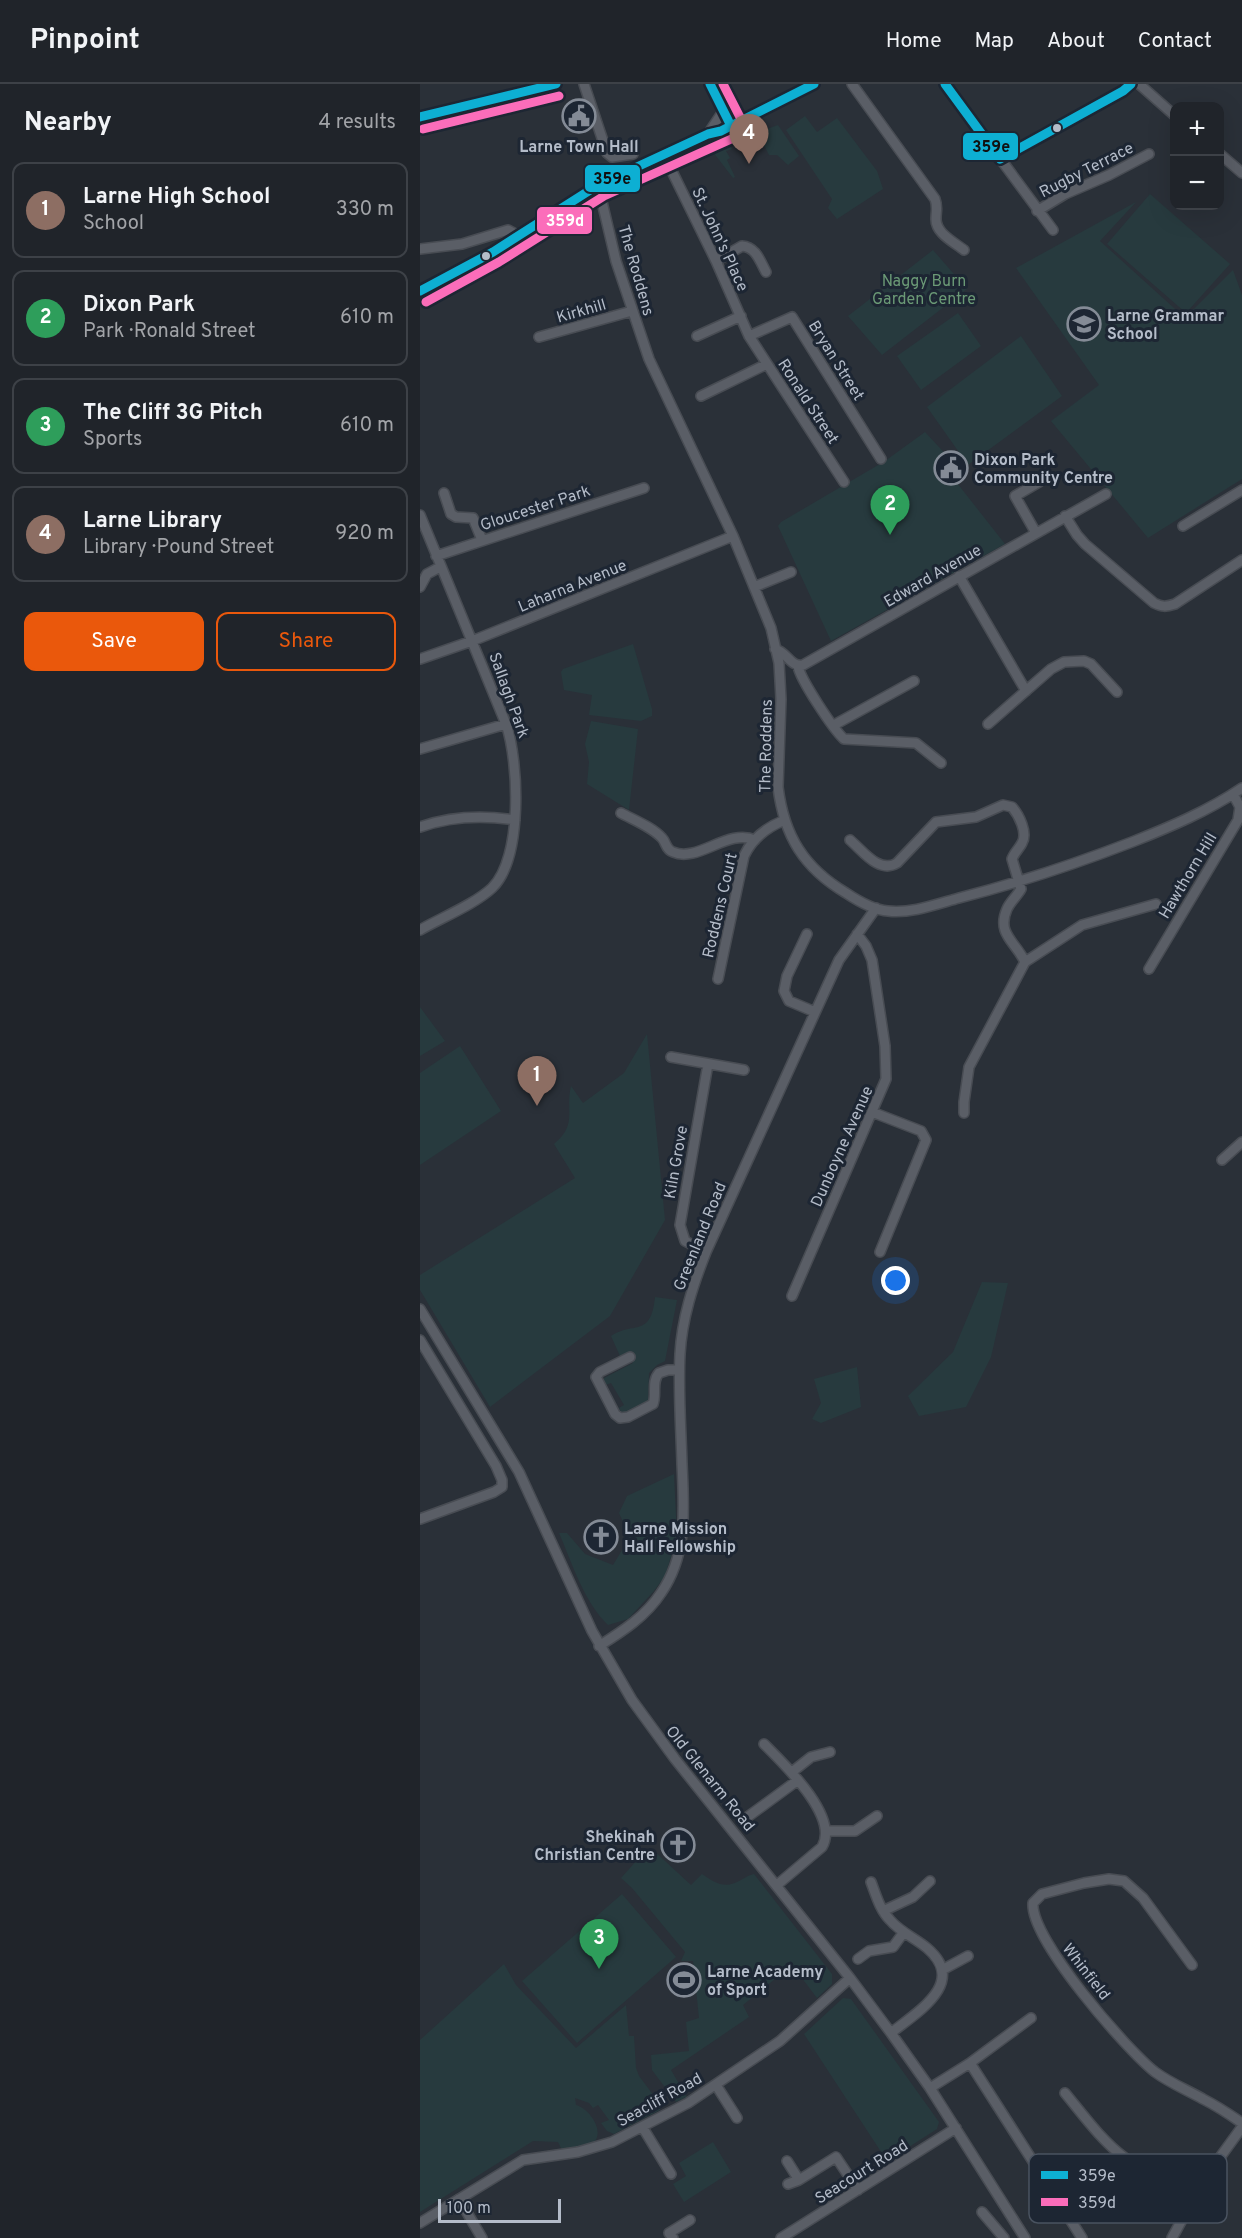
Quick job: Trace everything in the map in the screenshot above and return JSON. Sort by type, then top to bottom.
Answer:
[{"type":"street","points":[[420,117],[556,84]]},
{"type":"street","points":[[584,84],[607,153],[612,157],[633,154]]},
{"type":"street","points":[[710,84],[731,126]]},
{"type":"street","points":[[420,291],[519,236],[598,186],[708,134],[731,126],[814,84]]},
{"type":"street","points":[[852,84],[935,199],[938,208],[936,222],[939,229],[964,250]]},
{"type":"street","points":[[945,84],[1053,230]]},
{"type":"street","points":[[1000,159],[1123,91],[1131,84]]},
{"type":"street","points":[[1139,84],[1170,111]]},
{"type":"street","points":[[708,134],[724,111]]},
{"type":"street","name":"Rugby Terrace","points":[[1037,211],[1065,194],[1149,154]]},
{"type":"street","name":"St. John's Place","points":[[664,155],[716,261],[749,336]]},
{"type":"street","points":[[1222,156],[1242,173]]},
{"type":"street","name":"The Roddens","points":[[598,186],[616,261],[659,384],[734,536],[771,628],[782,699],[778,787],[785,820],[795,844],[810,866],[833,885],[876,908],[894,912],[906,910],[1018,883],[1190,818],[1242,788]]},
{"type":"street","points":[[420,249],[461,244],[508,230],[519,236]]},
{"type":"street","points":[[716,261],[746,246],[754,251],[766,272]]},
{"type":"street","name":"Kirkhill","points":[[538,337],[632,311]]},
{"type":"street","points":[[697,336],[741,316]]},
{"type":"street","name":"Bryan Street","points":[[749,336],[792,316],[881,459]]},
{"type":"street","name":"Ronald Street","points":[[749,336],[844,482]]},
{"type":"street","points":[[701,396],[767,364]]},
{"type":"street","points":[[1036,533],[1015,496],[1039,482]]},
{"type":"street","name":"Gloucester Park","points":[[436,556],[644,488]]},
{"type":"street","points":[[1183,526],[1242,490]]},
{"type":"street","points":[[444,493],[450,513],[455,517],[473,518],[482,540]]},
{"type":"street","name":"Edward Avenue","points":[[798,666],[818,657],[1106,494]]},
{"type":"street","name":"Sallagh Park","points":[[420,515],[506,724],[512,741],[515,763],[514,820],[504,867],[495,885],[483,896],[420,930]]},
{"type":"street","points":[[1065,516],[1085,544],[1160,607],[1175,604],[1242,560]]},
{"type":"street","name":"Laharna Avenue","points":[[420,659],[472,641],[734,536]]},
{"type":"street","points":[[420,587],[427,574],[440,567]]},
{"type":"street","points":[[754,587],[791,572]]},
{"type":"street","points":[[959,576],[1026,691]]},
{"type":"street","points":[[775,649],[781,650],[798,666],[800,674],[844,739],[916,743],[941,763]]},
{"type":"street","points":[[988,724],[1059,664],[1074,660],[1091,664],[1117,692]]},
{"type":"street","points":[[834,725],[914,681]]},
{"type":"street","points":[[420,749],[506,724]]},
{"type":"street","name":"Hawthorn Hill","points":[[1149,969],[1237,822],[1240,809],[1233,794]]},
{"type":"street","points":[[850,840],[878,864],[889,866],[897,862],[935,822],[973,818],[1008,805],[1015,810],[1024,832],[1023,842],[1012,859],[1021,889],[1007,907],[1003,922],[1004,930],[1021,952],[1025,962]]},
{"type":"street","points":[[621,813],[658,834],[668,849],[674,853],[690,853],[740,837],[755,840]]},
{"type":"street","points":[[420,827],[471,817],[514,820]]},
{"type":"street","name":"Roddens Court","points":[[718,979],[742,860],[755,840],[772,826],[785,820]]},
{"type":"street","points":[[964,1113],[969,1067],[1025,962],[1082,925],[1156,904]]},
{"type":"street","name":"Greenland Road","points":[[599,1646],[634,1622],[652,1605],[669,1579],[680,1552],[684,1522],[679,1370],[685,1317],[706,1252],[839,960],[876,908]]},
{"type":"street","points":[[807,934],[787,976],[784,992],[789,1001],[815,1012]]},
{"type":"street","name":"Dunboyne Avenue","points":[[792,1296],[885,1082],[886,1058],[872,960],[866,944],[857,934]]},
{"type":"street","points":[[671,1057],[744,1070]]},
{"type":"street","name":"Kiln Grove","points":[[706,1252],[684,1240],[680,1225],[708,1064]]},
{"type":"street","points":[[872,1112],[921,1131],[926,1141],[880,1252]]},
{"type":"street","points":[[1222,1160],[1242,1142]]},
{"type":"street","name":"Old Glenarm Road","points":[[420,1309],[519,1472],[599,1646],[633,1701],[653,1730],[891,2033],[930,2088],[1025,2238]]},
{"type":"street","points":[[420,1340],[496,1466],[502,1480],[502,1487],[420,1519]]},
{"type":"street","points":[[630,1357],[600,1372],[596,1377],[619,1418],[628,1417],[653,1404],[655,1380],[658,1373],[679,1370]]},
{"type":"street","points":[[764,1744],[795,1776],[822,1817],[827,1831],[822,1847],[777,1886]]},
{"type":"street","points":[[746,1818],[795,1776],[811,1757],[830,1752]]},
{"type":"street","points":[[827,1831],[855,1831],[877,1816]]},
{"type":"street","name":"Whinfield","points":[[1192,1965],[1143,1898],[1124,1881],[1108,1879],[1084,1883],[1042,1894],[1033,1903],[1033,1911],[1042,1933],[1056,1958],[1125,2043],[1166,2079],[1217,2106],[1242,2125]]},
{"type":"street","points":[[884,1911],[916,1895],[930,1881]]},
{"type":"street","points":[[871,1882],[889,1920],[929,1950],[942,1970],[942,1982],[934,1996],[891,2033]]},
{"type":"street","points":[[858,1959],[871,1951],[893,1947],[904,1932]]},
{"type":"street","points":[[942,1970],[968,1956]]},
{"type":"street","name":"Seacliff Road","points":[[420,2223],[523,2160],[585,2151],[643,2128],[716,2085],[780,2041],[850,1978]]},
{"type":"street","points":[[930,2088],[970,2063],[1031,2018]]},
{"type":"street","points":[[970,2063],[1029,2155]]},
{"type":"street","points":[[716,2085],[737,2118]]},
{"type":"street","points":[[1065,2093],[1110,2146],[1121,2154]]},
{"type":"street","points":[[1222,2154],[1242,2125]]},
{"type":"street","points":[[643,2128],[671,2174]]},
{"type":"street","name":"Seacourt Road","points":[[781,2238],[956,2128]]},
{"type":"street","points":[[788,2184],[799,2180],[836,2157],[858,2190]]},
{"type":"street","points":[[787,2161],[799,2180]]},
{"type":"street","points":[[459,2199],[482,2238]]},
{"type":"street","points":[[982,2212],[1004,2238]]},
{"type":"street","points":[[673,2238],[669,2233],[690,2220]]},
{"type":"street","points":[[1073,2223],[1082,2238]]},
{"type":"street","points":[[1172,2238],[1180,2223]]},
{"type":"green space","points":[[805,116],[817,132],[837,118],[877,171],[883,189],[837,219],[828,208],[832,199],[786,130]]},
{"type":"green space","points":[[778,125],[799,156],[788,165],[777,155],[769,155],[763,143],[759,144],[756,137],[750,140],[748,136]]},
{"type":"green space","points":[[734,135],[736,139],[680,166],[684,158]]},
{"type":"green space","points":[[730,145],[732,149],[726,151],[730,158],[727,160],[735,177],[733,178],[713,152]]},
{"type":"green space","points":[[1150,194],[1230,264],[1186,313],[1107,244]]},
{"type":"green space","points":[[1136,202],[1100,241],[1185,318],[1233,270],[1242,295],[1242,479],[1148,538],[1051,421],[1099,385],[1016,268]]},
{"type":"green space","name":"Naggy Burn Garden Centre","points":[[933,250],[967,289],[882,355],[848,316]]},
{"type":"green space","points":[[958,313],[981,346],[921,390],[897,356]]},
{"type":"green space","points":[[1021,336],[1062,396],[968,465],[927,407]]},
{"type":"green space","points":[[925,432],[966,476],[957,483],[1005,544],[831,641],[778,526],[781,522],[885,461]]},
{"type":"green space","points":[[633,644],[652,716],[641,721],[589,715],[592,695],[564,690],[561,672],[563,669]]},
{"type":"green space","points":[[591,721],[638,729],[629,810],[587,784],[589,762],[585,744]]},
{"type":"green space","points":[[420,1007],[445,1041],[420,1056]]},
{"type":"green space","points":[[647,1034],[665,1220],[610,1316],[490,1407],[420,1290],[420,1275],[575,1178],[554,1144],[566,1130],[571,1086],[583,1103],[624,1073]]},
{"type":"green space","points":[[460,1046],[501,1111],[420,1165],[420,1073]]},
{"type":"green space","points":[[982,1282],[1008,1283],[991,1357],[966,1407],[919,1416],[908,1396],[953,1352]]},
{"type":"green space","points":[[655,1297],[677,1300],[665,1361],[649,1373],[648,1401],[624,1413],[619,1408],[624,1405],[611,1383],[605,1385],[603,1381],[604,1378],[633,1363],[628,1353],[620,1356],[611,1336],[645,1323],[650,1318]]},
{"type":"green space","points":[[857,1367],[861,1407],[821,1423],[812,1419],[821,1403],[814,1379]]},
{"type":"green space","points":[[674,1474],[677,1537],[665,1576],[628,1619],[608,1625],[585,1594],[559,1533],[567,1533],[585,1554],[613,1565],[630,1537],[619,1513],[627,1496]]},
{"type":"green space","points":[[647,1849],[652,1849],[691,1885],[702,1874],[717,1883],[726,1885],[754,1874],[832,1974],[832,1984],[817,1998],[792,1965],[743,2005],[749,2017],[671,2070],[687,2097],[676,2102],[652,2070],[651,2055],[689,2051],[686,2022],[699,2018],[693,1961],[681,1961],[685,1952],[621,1878]]},
{"type":"green space","points":[[622,1894],[676,1957],[577,2043],[522,1981]]},
{"type":"green space","points":[[504,1964],[516,1985],[576,2048],[626,2005],[629,2036],[634,2036],[636,2068],[639,2076],[660,2104],[660,2110],[614,2134],[607,2131],[601,2123],[609,2120],[598,2105],[593,2108],[589,2103],[575,2098],[576,2105],[586,2110],[597,2126],[597,2137],[591,2145],[579,2149],[562,2150],[558,2142],[533,2141],[420,2212],[420,2040]]},
{"type":"green space","points":[[843,1998],[851,1999],[939,2122],[937,2129],[887,2161],[804,2034]]},
{"type":"green space","points":[[713,2142],[731,2172],[684,2202],[673,2184],[686,2176],[679,2163]]},
{"type":"transit line","name":"359e","points":[[420,117],[556,84]]},
{"type":"transit line","name":"359e","points":[[710,84],[731,126]]},
{"type":"transit line","name":"359d","points":[[426,302],[499,262],[604,196],[738,136],[743,123],[723,84]]},
{"type":"transit line","name":"359e","points":[[420,291],[493,252],[598,185],[708,134],[721,131],[814,84]]},
{"type":"transit line","name":"359e","points":[[945,84],[1000,159],[1123,91],[1131,84]]},
{"type":"transit line","name":"359d","points":[[423,129],[559,96]]},
{"type":"place","name":"Larne Town Hall","points":[[579,116]]},
{"type":"place","name":"Larne Library","points":[[749,164]]},
{"type":"place","name":"Larne Grammar School","points":[[1084,324]]},
{"type":"place","name":"Dixon Park Community Centre","points":[[951,468]]},
{"type":"place","name":"Dixon Park","points":[[890,535]]},
{"type":"place","name":"Larne High School","points":[[537,1106]]},
{"type":"place","name":"Larne Mission Hall Fellowship","points":[[601,1537]]},
{"type":"place","name":"Shekinah Christian Centre","points":[[678,1845]]},
{"type":"place","name":"The Cliff 3G Pitch","points":[[599,1969]]},
{"type":"place","name":"Larne Academy of Sport","points":[[684,1980]]}]
